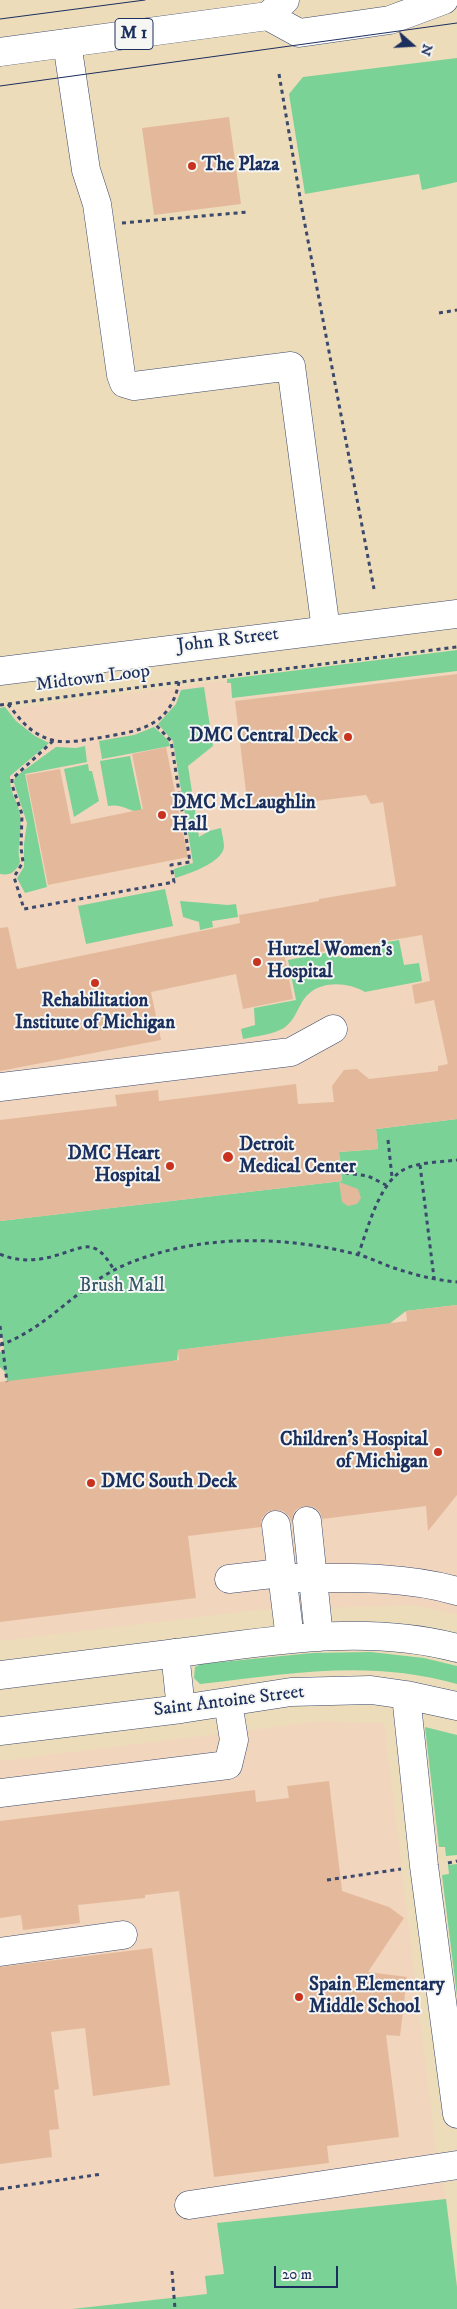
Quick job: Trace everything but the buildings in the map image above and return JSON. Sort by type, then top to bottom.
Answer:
[{"type":"street","name":"M 1","points":[[0,52],[67,43],[273,5],[299,33],[390,20],[444,0]]},
{"type":"street","points":[[67,43],[86,170],[97,204],[121,375],[124,383],[134,386],[291,366],[326,630]]},
{"type":"street","name":"John R Street","points":[[0,671],[457,614]]},
{"type":"street","points":[[0,1087],[291,1052],[333,1029]]},
{"type":"street","points":[[307,1521],[319,1637]]},
{"type":"street","points":[[276,1525],[290,1639]]},
{"type":"street","points":[[229,1579],[272,1574],[284,1578],[372,1578],[414,1582],[457,1591]]},
{"type":"street","points":[[0,1675],[319,1637],[380,1636],[457,1648]]},
{"type":"street","points":[[175,1653],[181,1708]]},
{"type":"street","name":"Saint Antoine Street","points":[[0,1731],[228,1702],[291,1692],[371,1690],[457,1706]]},
{"type":"street","points":[[406,1695],[424,1866],[457,2114]]},
{"type":"street","points":[[0,1794],[228,1765],[234,1740],[228,1702]]},
{"type":"street","points":[[0,1952],[123,1935]]},
{"type":"street","points":[[189,2205],[457,2165]]},
{"type":"path","points":[[280,74],[302,210],[374,589]]},
{"type":"path","points":[[122,223],[248,212]]},
{"type":"path","points":[[440,313],[457,310]]},
{"type":"path","name":"Midtown Loop","points":[[0,705],[457,647]]},
{"type":"path","points":[[8,704],[30,729],[53,740],[71,742],[139,730],[154,723],[163,717],[172,704],[179,682]]},
{"type":"path","points":[[53,740],[23,766],[12,779],[12,785],[24,822],[21,848],[23,862],[14,877],[24,909],[174,882],[171,865],[190,862],[171,741],[154,723]]},
{"type":"path","points":[[388,1140],[392,1177]]},
{"type":"path","points":[[358,1255],[386,1186],[392,1177],[407,1168],[457,1160]]},
{"type":"path","points":[[420,1165],[434,1279]]},
{"type":"path","points":[[345,1173],[368,1176],[386,1186]]},
{"type":"path","points":[[0,1345],[56,1314],[94,1281],[138,1259],[167,1251],[241,1241],[298,1243],[358,1255],[416,1275],[457,1282]]},
{"type":"path","points":[[0,1254],[17,1260],[30,1260],[57,1256],[77,1248],[93,1248],[108,1259],[114,1270]]},
{"type":"path","points":[[0,1326],[7,1382]]},
{"type":"path","points":[[445,1863],[457,1861]]},
{"type":"path","points":[[327,1880],[405,1869]]},
{"type":"path","points":[[0,2189],[102,2174]]},
{"type":"path","points":[[172,2271],[175,2309]]},
{"type":"shaded area","name":"Detroit Medical Center","points":[[457,651],[457,1614],[412,1605],[256,1610],[0,1641],[0,710]]},
{"type":"shaded area","points":[[316,1722],[384,1723],[436,2150],[446,2199],[217,2223],[224,2274],[207,2294],[72,2309],[0,2309],[0,1761]]},
{"type":"green space","points":[[457,58],[457,182],[422,190],[419,174],[305,194],[289,94],[303,77]]},
{"type":"green space","points":[[457,650],[457,671],[232,698],[231,683],[227,683],[227,679]]},
{"type":"green space","points":[[204,687],[213,746],[188,766],[199,837],[209,831],[221,828],[224,847],[222,853],[211,863],[196,871],[175,878],[174,869],[193,863],[173,741],[158,724],[176,704],[181,690]]},
{"type":"green space","points":[[5,707],[16,721],[35,736],[49,743],[10,776],[12,791],[20,814],[20,862],[12,872],[0,874],[0,708]]},
{"type":"green space","points":[[154,727],[168,740],[170,746],[102,759],[99,741],[134,735]]},
{"type":"green space","points":[[85,746],[87,762],[25,774],[47,887],[25,893],[17,878],[24,867],[24,844],[27,823],[14,783],[15,777],[56,747],[76,748]]},
{"type":"green space","points":[[130,756],[142,812],[113,805],[108,806],[100,761]]},
{"type":"green space","points":[[88,764],[89,771],[92,771],[99,801],[74,817],[64,769]]},
{"type":"green space","points":[[165,889],[173,926],[86,944],[78,906]]},
{"type":"green space","points":[[180,901],[236,904],[238,917],[212,921],[213,927],[200,930],[199,922],[183,917]]},
{"type":"green space","points":[[399,940],[404,965],[419,963],[422,981],[365,992],[358,988],[341,984],[316,988],[304,999],[291,1022],[284,1028],[269,1034],[243,1039],[241,1029],[255,1025],[254,1008],[296,1000],[288,960],[331,952],[341,957],[349,958],[357,955],[364,946]]},
{"type":"green space","name":"Brush Mall","points":[[457,1119],[457,1305],[406,1311],[389,1324],[178,1350],[177,1360],[168,1362],[7,1382],[6,1373],[0,1367],[0,1352],[4,1350],[2,1334],[0,1334],[0,1221],[342,1181],[339,1152],[378,1149],[376,1129]]},
{"type":"green space","points":[[371,1652],[424,1658],[457,1666],[457,1684],[424,1676],[360,1670],[298,1673],[200,1684],[194,1678],[195,1667],[201,1664],[312,1653]]},
{"type":"green space","points":[[425,1727],[457,1735],[457,1855],[446,1856],[445,1847],[439,1847]]},
{"type":"green space","points":[[457,1864],[457,1996],[442,1875],[449,1874],[448,1865]]},
{"type":"green space","points":[[446,2199],[457,2287],[457,2309],[72,2309],[207,2294],[205,2276],[224,2274],[217,2223]]},
{"type":"tram line","points":[[0,19],[145,0]]},
{"type":"tram line","points":[[0,86],[457,23]]},
{"type":"place","name":"The Plaza","points":[[192,166]]},
{"type":"place","name":"DMC Central Deck","points":[[348,737]]},
{"type":"place","name":"DMC McLaughlin Hall","points":[[162,815]]},
{"type":"place","name":"Hutzel Women's Hospital","points":[[257,962]]},
{"type":"place","name":"Rehabilitation Institute of Michigan","points":[[95,983]]},
{"type":"place","name":"Detroit Medical Center","points":[[228,1157]]},
{"type":"place","name":"DMC Heart Hospital","points":[[170,1166]]},
{"type":"place","name":"Children's Hospital of Michigan","points":[[438,1452]]},
{"type":"place","name":"DMC South Deck","points":[[91,1483]]},
{"type":"place","name":"Spain Elementary Middle School","points":[[299,1997]]}]
